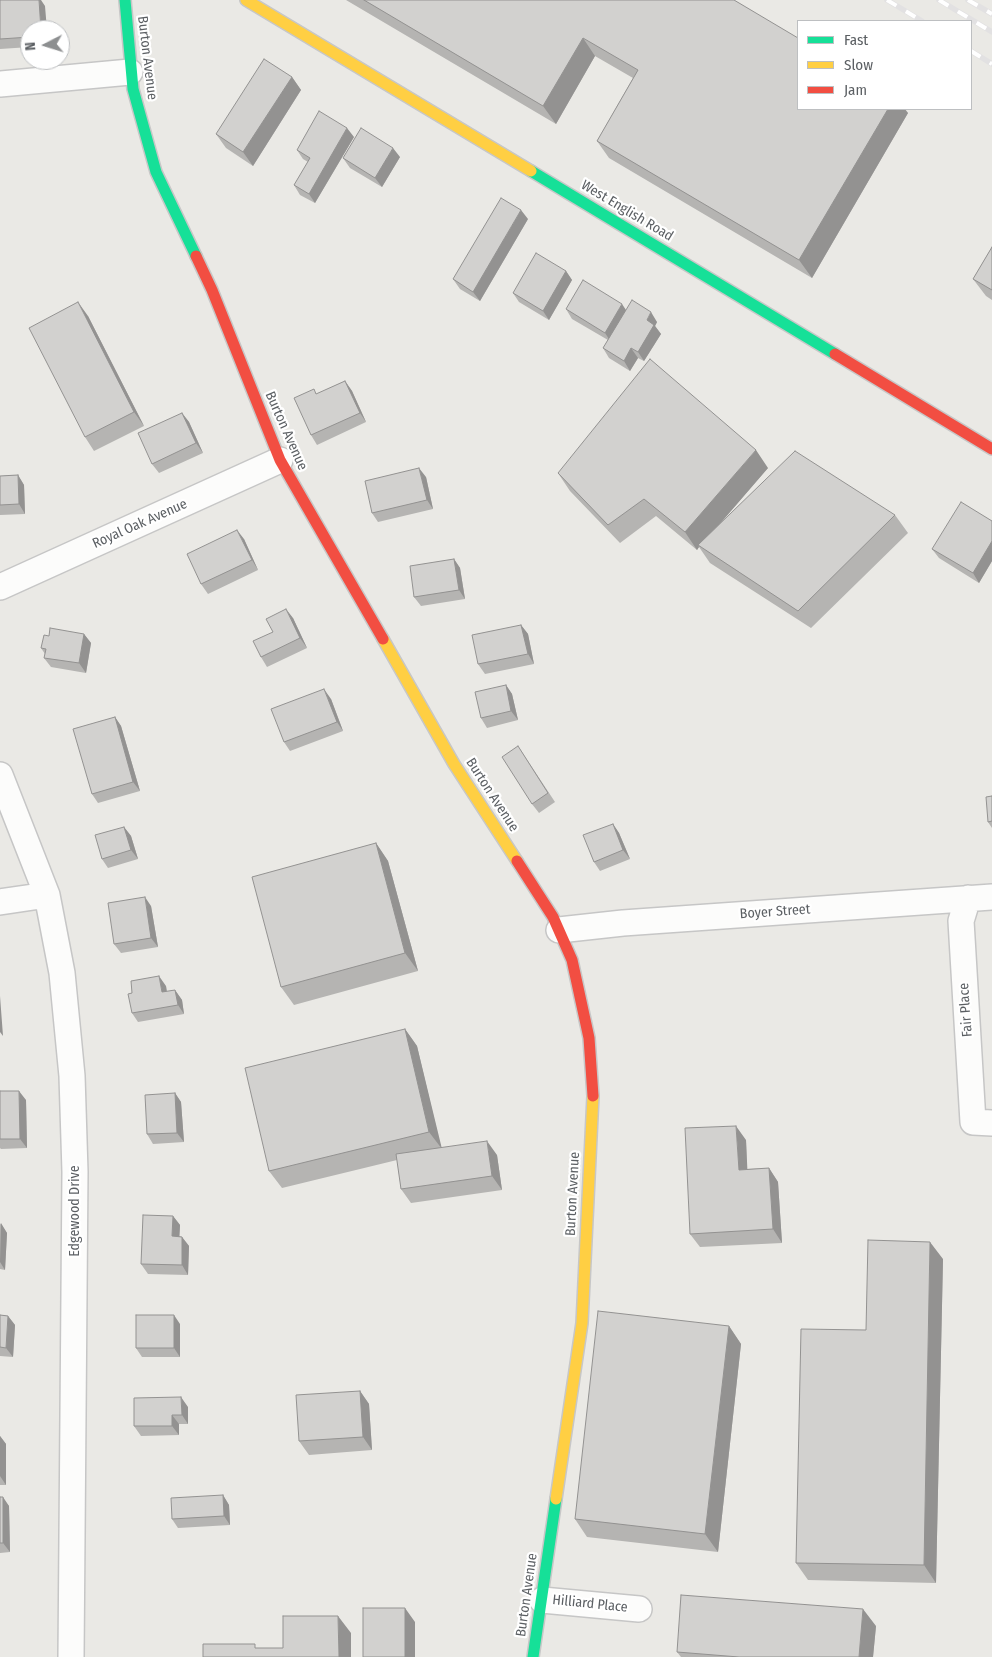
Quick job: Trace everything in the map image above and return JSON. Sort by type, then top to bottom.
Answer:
[{"type":"street","name":"Burton Avenue","points":[[125,0],[133,89],[156,172],[212,290],[280,460],[454,764],[552,917],[572,960],[590,1038],[593,1098],[582,1323],[533,1657]]},
{"type":"street","name":"West English Road","points":[[246,0],[992,449]]},
{"type":"street","points":[[0,84],[130,72]]},
{"type":"street","name":"Royal Oak Avenue","points":[[0,587],[280,460]]},
{"type":"street","name":"Edgewood Drive","points":[[0,775],[47,895],[62,973],[72,1076],[75,1172],[71,1657]]},
{"type":"street","points":[[0,902],[47,895]]},
{"type":"street","name":"Boyer Street","points":[[559,930],[633,922],[980,898]]},
{"type":"street","name":"Fair Place","points":[[980,898],[961,921],[983,1122]]},
{"type":"street","name":"Hilliard Place","points":[[542,1600],[639,1609]]},
{"type":"building","points":[[0,0],[39,0],[40,20],[20,20],[20,38],[0,39]]},
{"type":"building","points":[[364,0],[734,0],[797,37],[797,110],[887,110],[799,260],[597,141],[638,70],[583,38],[543,106]]},
{"type":"building","points":[[264,59],[292,77],[243,152],[216,134]]},
{"type":"building","points":[[319,111],[347,128],[309,194],[294,185],[310,158],[297,150]]},
{"type":"building","points":[[361,128],[393,148],[375,178],[343,158]]},
{"type":"building","points":[[501,198],[521,210],[473,292],[453,279]]},
{"type":"building","points":[[992,247],[992,290],[973,279]]},
{"type":"building","points":[[536,253],[566,271],[543,311],[513,293]]},
{"type":"building","points":[[583,280],[622,304],[605,333],[566,309]]},
{"type":"building","points":[[632,300],[651,312],[647,320],[654,325],[638,352],[631,348],[624,361],[603,348]]},
{"type":"building","points":[[78,302],[134,412],[85,437],[29,328]]},
{"type":"building","points":[[650,359],[756,450],[685,532],[644,499],[608,525],[558,473]]},
{"type":"building","points":[[345,381],[360,413],[311,435],[294,398],[314,389],[316,394]]},
{"type":"building","points":[[182,413],[196,443],[152,464],[138,433]]},
{"type":"building","points":[[795,451],[895,515],[798,611],[698,545]]},
{"type":"building","points":[[419,468],[427,500],[372,513],[365,481]]},
{"type":"building","points":[[18,475],[19,504],[0,505],[0,476]]},
{"type":"building","points":[[961,502],[992,521],[992,541],[973,573],[932,549]]},
{"type":"building","points":[[237,530],[252,560],[201,584],[187,554]]},
{"type":"building","points":[[454,559],[459,590],[414,597],[410,566]]},
{"type":"building","points":[[286,609],[300,638],[261,657],[253,641],[273,632],[266,619]]},
{"type":"building","points":[[521,625],[528,654],[478,664],[472,635]]},
{"type":"building","points":[[50,628],[84,634],[79,663],[44,658],[46,649],[41,648],[44,635],[49,636]]},
{"type":"building","points":[[506,685],[511,711],[481,718],[475,692]]},
{"type":"building","points":[[324,689],[337,722],[284,742],[271,709]]},
{"type":"building","points":[[115,717],[133,782],[92,794],[73,729]]},
{"type":"building","points":[[518,746],[548,793],[532,804],[502,757]]},
{"type":"building","points":[[992,796],[992,821],[988,822],[986,797]]},
{"type":"building","points":[[613,824],[623,850],[594,862],[583,835]]},
{"type":"building","points":[[124,827],[131,850],[102,859],[95,835]]},
{"type":"building","points":[[376,843],[405,953],[281,987],[252,877]]},
{"type":"building","points":[[145,897],[151,938],[114,944],[108,903]]},
{"type":"building","points":[[159,976],[162,992],[175,990],[178,1005],[132,1013],[128,994],[132,993],[131,981]]},
{"type":"building","points":[[405,1029],[429,1132],[269,1171],[245,1068]]},
{"type":"building","points":[[0,1091],[19,1091],[20,1139],[0,1139]]},
{"type":"building","points":[[175,1093],[177,1133],[147,1134],[145,1095]]},
{"type":"building","points":[[736,1126],[739,1170],[769,1168],[773,1229],[690,1234],[685,1128]]},
{"type":"building","points":[[487,1141],[492,1176],[401,1189],[396,1154]]},
{"type":"building","points":[[143,1215],[173,1216],[172,1236],[182,1237],[182,1265],[141,1264]]},
{"type":"building","points":[[868,1240],[930,1242],[924,1565],[796,1563],[801,1329],[866,1330]]},
{"type":"building","points":[[598,1311],[729,1326],[705,1534],[575,1519]]},
{"type":"building","points":[[0,1315],[8,1316],[6,1348],[0,1347]]},
{"type":"building","points":[[136,1315],[174,1315],[174,1348],[136,1348]]},
{"type":"building","points":[[360,1391],[363,1437],[299,1441],[296,1395]]},
{"type":"building","points":[[181,1397],[182,1415],[172,1415],[172,1426],[134,1426],[134,1398]]},
{"type":"building","points":[[223,1495],[224,1516],[172,1519],[171,1498]]},
{"type":"building","points":[[0,1497],[3,1497],[3,1543],[0,1543]]},
{"type":"building","points":[[681,1595],[863,1609],[859,1657],[739,1657],[677,1652]]},
{"type":"building","points":[[363,1608],[405,1608],[405,1657],[363,1657]]},
{"type":"building","points":[[283,1616],[338,1616],[339,1657],[203,1657],[203,1644],[255,1644],[255,1648],[283,1648]]},
{"type":"railway","points":[[887,0],[920,20]]},
{"type":"railway","points":[[939,0],[992,32]]},
{"type":"railway","points":[[968,0],[992,14]]},
{"type":"railway","points":[[972,52],[992,64]]},
{"type":"traffic: fast","points":[[125,0],[133,89],[156,172],[196,256]]},
{"type":"traffic: fast","points":[[531,171],[835,354]]},
{"type":"traffic: fast","points":[[533,1657],[556,1499]]},
{"type":"traffic: slow","points":[[246,0],[531,171]]},
{"type":"traffic: slow","points":[[383,639],[454,764],[517,861]]},
{"type":"traffic: slow","points":[[556,1499],[582,1323],[593,1096]]},
{"type":"traffic: jam","points":[[196,256],[212,290],[280,460],[383,639]]},
{"type":"traffic: jam","points":[[835,354],[992,449]]},
{"type":"traffic: jam","points":[[517,861],[553,917],[572,960],[589,1038],[593,1096]]}]
